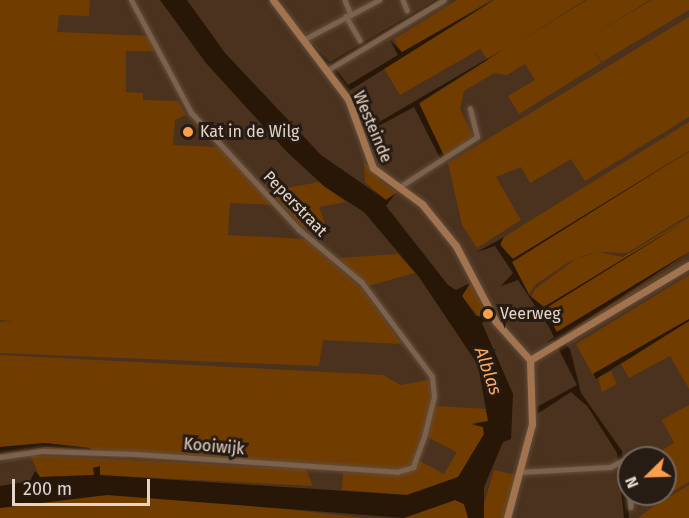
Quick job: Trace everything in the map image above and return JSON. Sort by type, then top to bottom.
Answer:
[{"type":"street","name":"Peperstraat","points":[[131,0],[191,113],[299,230],[362,283],[432,377],[431,414],[418,456]]},
{"type":"street","points":[[345,0],[348,15],[360,40]]},
{"type":"street","points":[[303,40],[379,0]]},
{"type":"street","points":[[403,0],[407,10]]},
{"type":"street","points":[[328,70],[444,0]]},
{"type":"street","name":"Westeinde","points":[[275,1],[328,70],[351,105],[373,168],[422,204],[456,246],[496,322],[530,360]]},
{"type":"street","points":[[398,188],[477,136],[470,109]]},
{"type":"street","points":[[507,518],[532,424],[530,360],[556,347],[689,265]]},
{"type":"street","name":"Kooiwijk","points":[[0,457],[42,451],[136,454],[398,472],[408,471],[418,456]]},
{"type":"street","points":[[519,472],[610,467],[617,460]]},
{"type":"shaded area","points":[[0,0],[90,0],[89,16],[59,15],[57,32],[150,36],[160,51],[126,51],[126,92],[143,93],[143,100],[178,101],[186,115],[175,120],[173,145],[218,147],[273,205],[230,203],[228,235],[305,239],[361,288],[402,344],[323,340],[319,366],[0,353],[0,322],[13,321],[0,320]]},
{"type":"shaded area","points":[[457,0],[491,0],[402,53],[394,39]]},
{"type":"shaded area","points":[[494,0],[585,0],[509,48],[587,0],[650,0],[588,38],[652,0],[689,0],[689,10],[602,62],[594,50],[601,63],[519,114],[508,96],[535,80],[525,64],[507,75],[494,73],[464,91],[460,109],[473,136],[445,158],[419,104],[488,60],[480,49],[400,95],[383,67]]},
{"type":"shaded area","points":[[689,17],[689,117],[585,181],[571,159],[530,183],[521,167],[496,177],[521,220],[477,248],[462,225],[448,163]]},
{"type":"shaded area","points":[[689,122],[689,151],[625,191],[689,152],[689,215],[627,253],[599,252],[623,257],[689,217],[689,252],[556,332],[551,321],[557,316],[551,319],[543,310],[582,285],[541,308],[531,297],[535,289],[576,259],[535,285],[529,294],[512,262],[561,231],[510,260],[499,240]]},
{"type":"shaded area","points":[[364,161],[381,181],[397,192],[386,200],[365,182]]},
{"type":"shaded area","points":[[319,182],[346,202],[319,207],[325,224],[303,228],[269,191]]},
{"type":"shaded area","points":[[398,254],[415,273],[368,286],[339,258]]},
{"type":"shaded area","points":[[689,257],[618,304],[559,338],[560,337]]},
{"type":"shaded area","points":[[689,275],[689,319],[594,373],[595,379],[576,344]]},
{"type":"shaded area","points":[[471,283],[486,313],[479,317],[462,296]]},
{"type":"shaded area","points":[[689,321],[689,389],[670,356],[629,378],[621,364]]},
{"type":"shaded area","points":[[0,355],[384,375],[400,385],[429,380],[432,399],[414,462],[402,470],[54,450],[0,455],[46,447],[92,448],[45,443],[0,447]]},
{"type":"shaded area","points":[[611,371],[617,384],[602,392],[598,377]]},
{"type":"shaded area","points":[[689,405],[689,482],[677,489],[677,446],[669,446],[674,443],[662,420]]},
{"type":"shaded area","points":[[435,406],[488,409],[488,421],[472,425],[483,427],[484,434],[459,477],[407,495],[342,490],[343,472],[403,475],[420,461],[444,474],[457,452],[427,437]]},
{"type":"shaded area","points":[[30,455],[306,469],[313,486],[99,475],[100,467],[94,475],[40,477]]},
{"type":"shaded area","points":[[494,470],[515,475],[505,518],[484,518],[482,511]]},
{"type":"shaded area","points":[[689,485],[689,518],[638,518],[654,506],[677,506],[677,492]]},
{"type":"shaded area","points":[[107,495],[196,499],[364,518],[0,518],[0,508],[16,503]]},
{"type":"shaded area","points":[[455,500],[464,504],[468,518],[404,518]]},
{"type":"water","name":"Alblas","points":[[160,0],[187,0],[225,53],[321,155],[386,200],[395,194],[386,206],[448,285],[456,290],[470,283],[462,296],[476,316],[489,317],[482,323],[513,394],[511,439],[503,442],[484,487],[484,518],[468,518],[464,504],[455,500],[404,518],[107,495],[0,508],[0,486],[30,481],[35,471],[40,477],[94,475],[93,468],[100,466],[100,475],[407,495],[458,477],[484,434],[483,427],[472,424],[488,421],[478,365],[419,277],[364,212],[325,187],[287,152],[206,63]]},
{"type":"water","points":[[435,0],[439,0],[333,65],[348,85],[398,55],[390,40],[402,52],[494,0],[349,91],[374,125],[504,49],[419,103],[445,158],[441,160],[414,107],[371,130],[309,41],[330,62]]},
{"type":"water","points":[[689,151],[512,262],[529,295],[544,307],[689,219],[543,310],[551,319],[559,315],[551,321],[557,332],[689,252],[559,338],[570,349],[581,393],[618,446],[617,453],[588,407],[571,392],[537,414],[537,407],[577,385],[554,340],[546,343],[554,337],[518,280],[501,286],[513,273],[495,246],[477,252],[504,237],[500,245],[513,259]]},
{"type":"water","points":[[689,319],[689,321],[596,379],[593,374]]},
{"type":"water","points":[[45,443],[92,450],[46,447],[0,453],[0,447]]},
{"type":"water","points":[[623,506],[628,506],[629,518],[624,518]]},
{"type":"place","name":"Kat in de Wilg","points":[[188,132]]},
{"type":"place","name":"Veerweg","points":[[488,314]]}]
